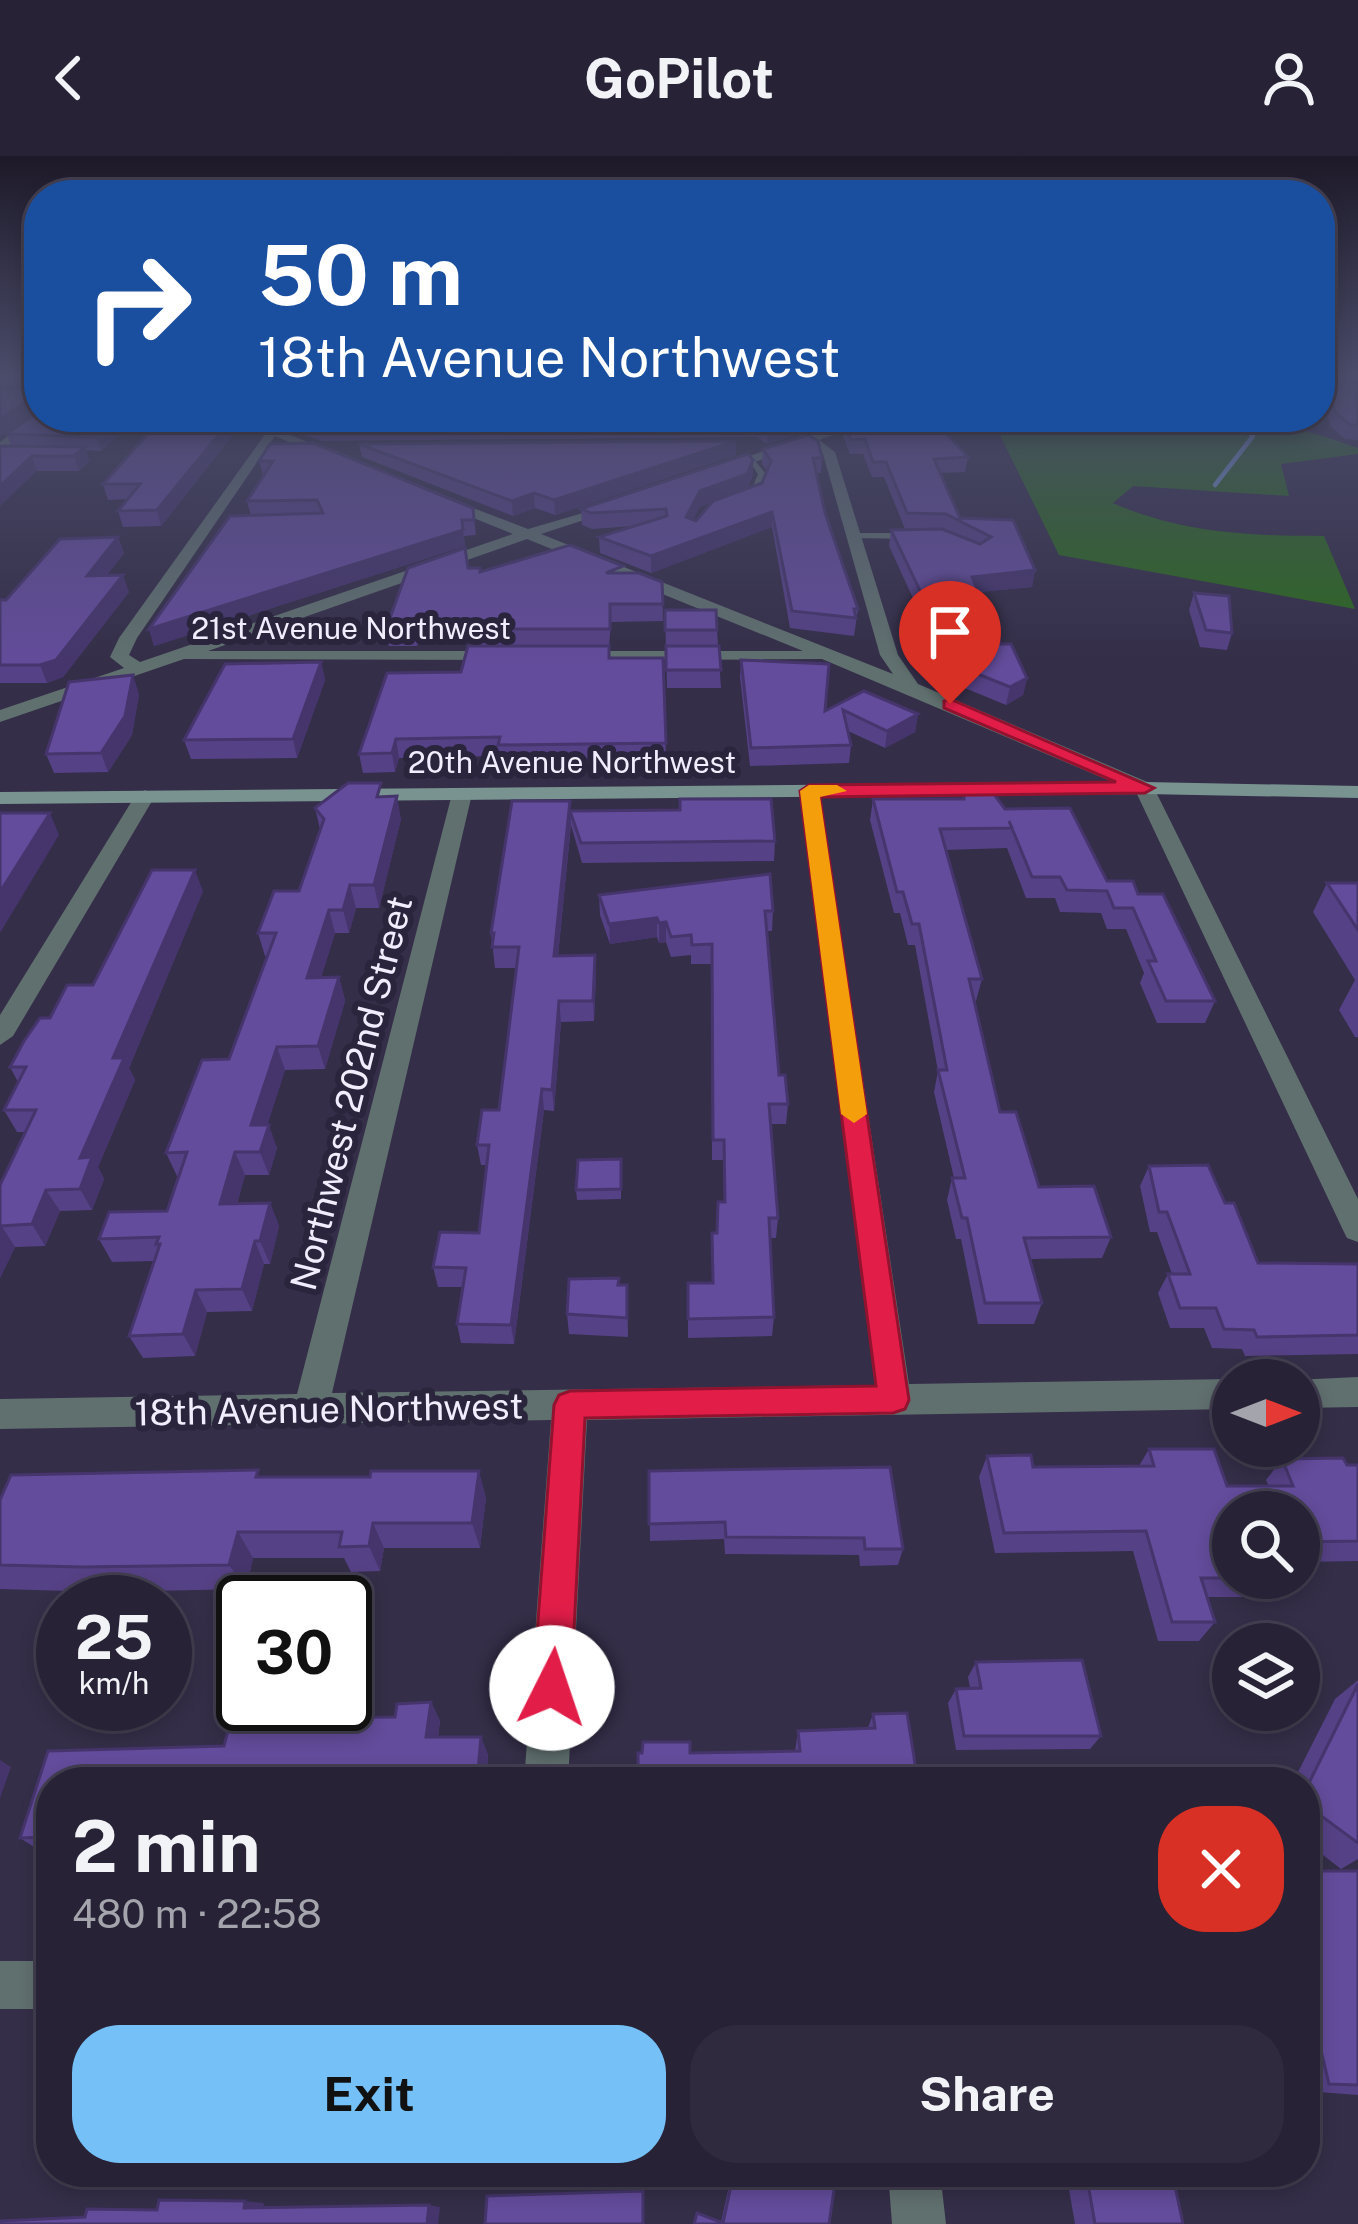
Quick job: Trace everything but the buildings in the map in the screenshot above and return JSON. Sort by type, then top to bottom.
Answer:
[{"type":"street","points":[[138,669],[119,657],[128,638],[245,472]]},
{"type":"street","points":[[703,474],[708,472]]},
{"type":"street","points":[[835,472],[889,655],[911,688]]},
{"type":"street","points":[[422,492],[911,688],[1145,788],[1358,1230]]},
{"type":"street","points":[[0,716],[638,497]]},
{"type":"street","name":"21st Avenue Northwest","points":[[549,656],[889,655]]},
{"type":"street","name":"21st Avenue Northwest","points":[[173,656],[526,656]]},
{"type":"street","name":"20th Avenue Northwest","points":[[0,798],[1145,788],[1358,792]]},
{"type":"street","points":[[809,791],[893,1400]]},
{"type":"street","name":"Northwest 202nd Street","points":[[311,1409],[462,794]]},
{"type":"street","points":[[0,1036],[145,796]]},
{"type":"street","points":[[1320,1393],[1358,1392]]},
{"type":"street","name":"18th Avenue Northwest","points":[[0,1414],[1212,1394]]},
{"type":"street","points":[[547,1767],[570,1405]]},
{"type":"street","points":[[0,1985],[36,1985]]},
{"type":"street","points":[[915,2187],[919,2224]]},
{"type":"lane","points":[[723,506],[754,495],[760,472]]},
{"type":"lane","points":[[206,525],[225,524]]},
{"type":"lane","points":[[854,536],[932,536]]},
{"type":"green space","points":[[1018,472],[1283,472],[1289,496],[1133,486],[1113,503],[1164,521],[1216,531],[1324,536],[1355,609],[1059,555]]},
{"type":"waterway","points":[[1215,485],[1225,472]]},
{"type":"slow traffic","points":[[837,791],[809,791],[854,1114]]},
{"type":"route","points":[[552,1688],[570,1405],[893,1400],[809,791],[1145,788],[950,704]]}]
